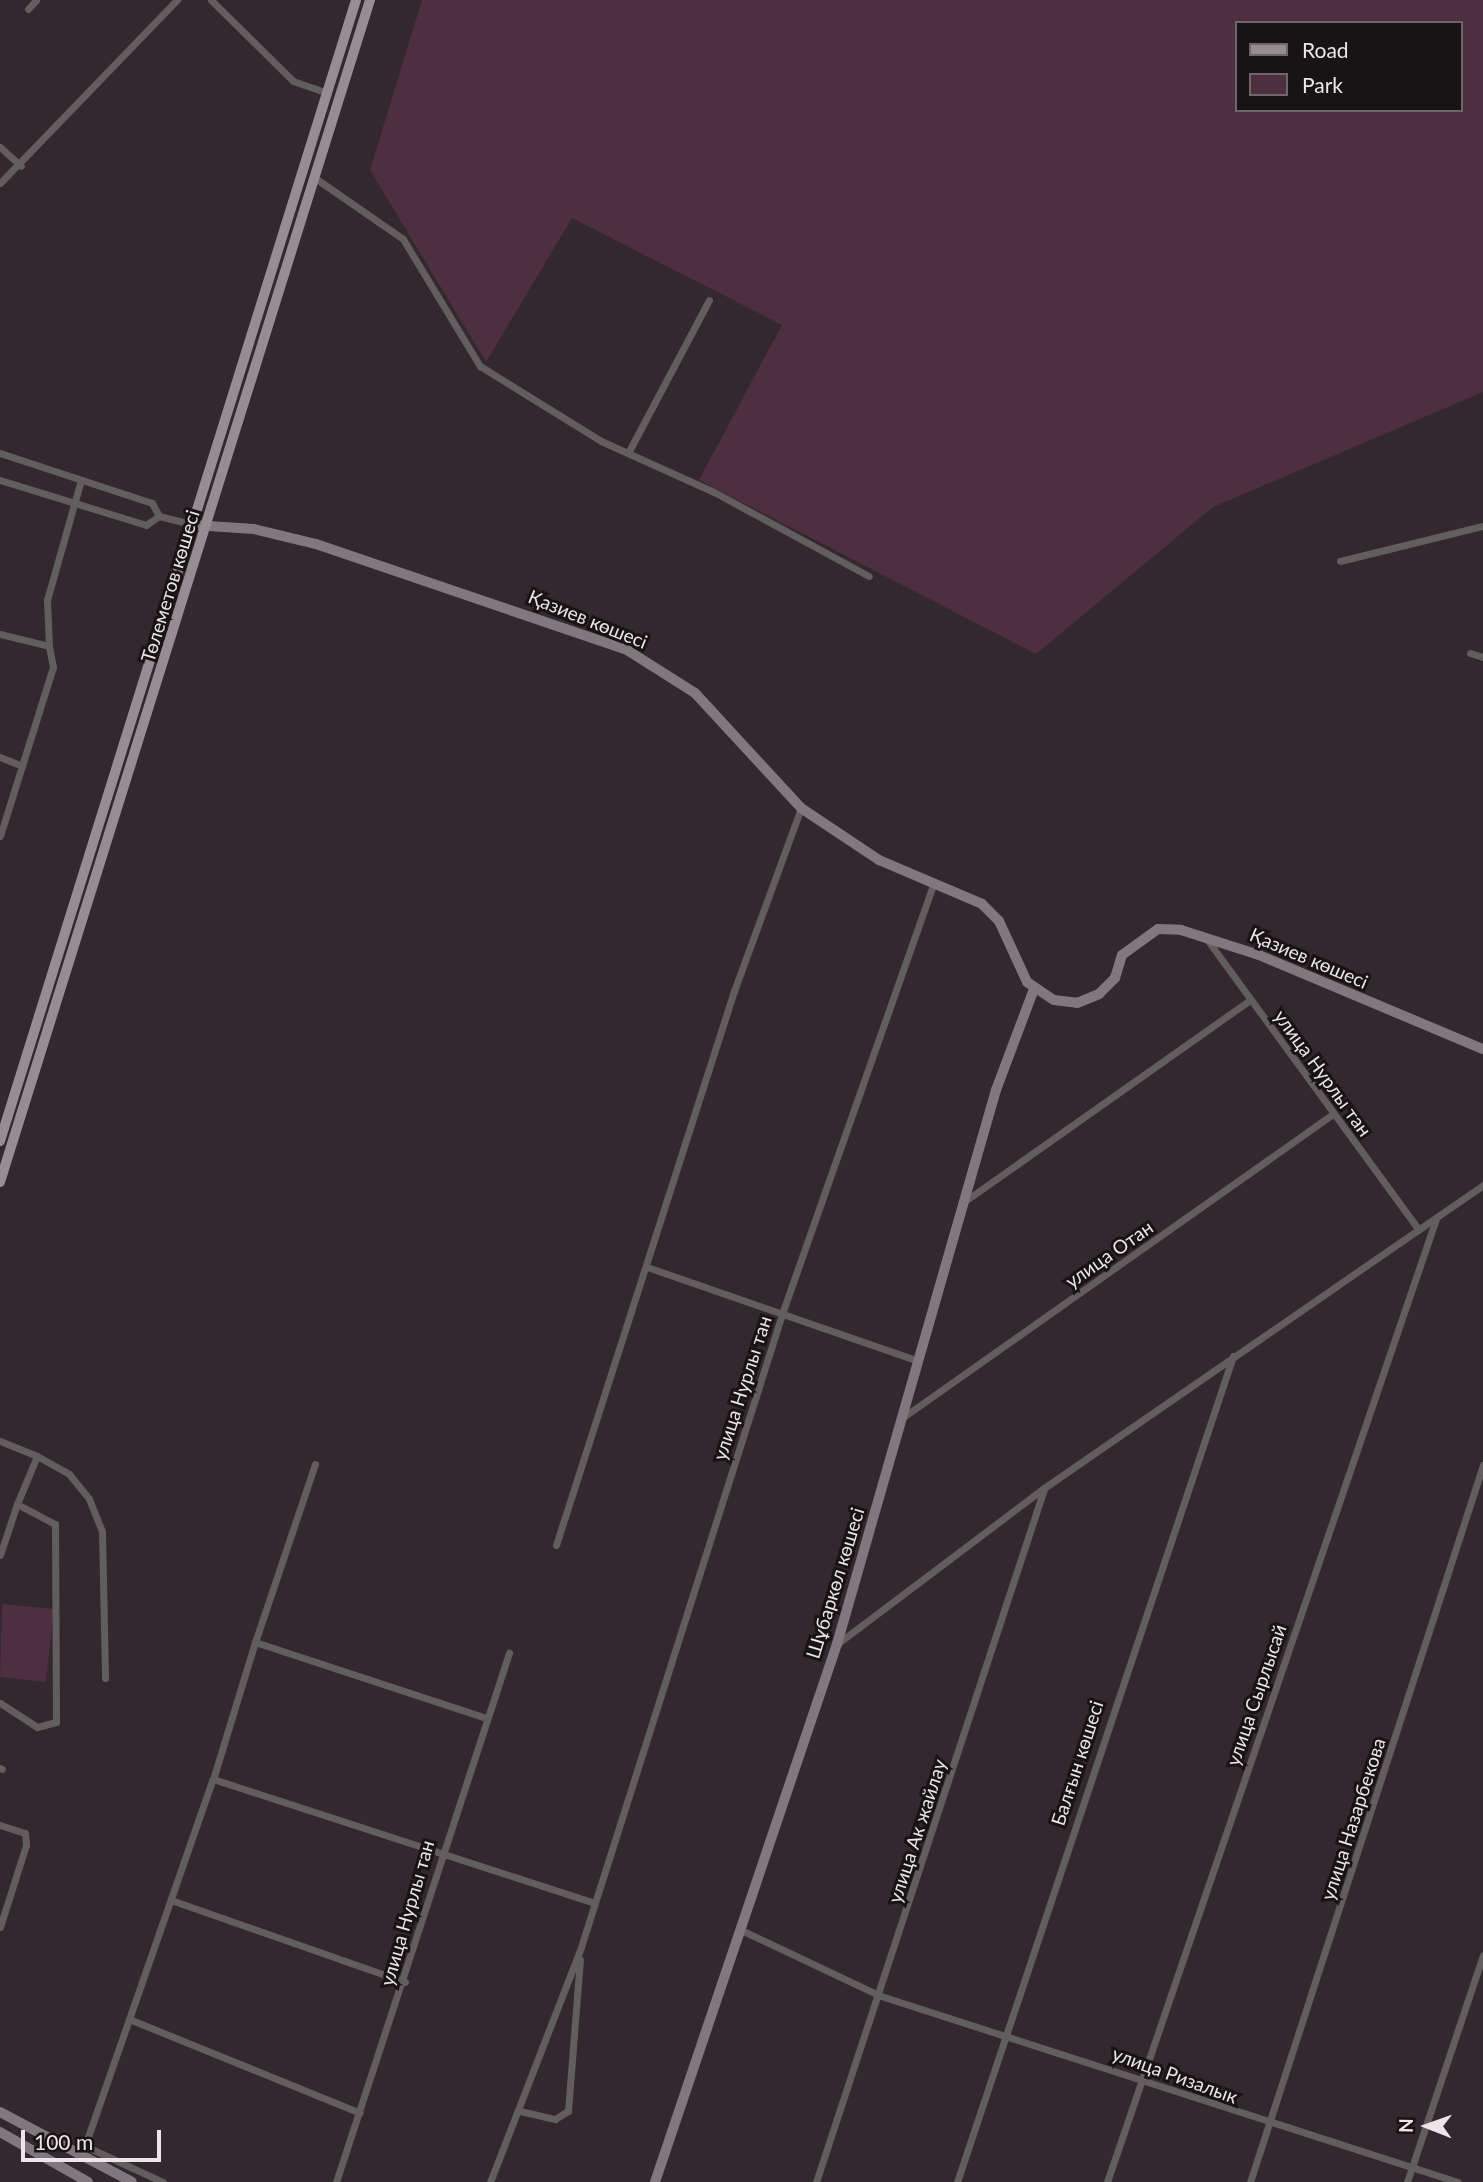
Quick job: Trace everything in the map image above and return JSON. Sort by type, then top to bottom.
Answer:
[{"type":"main road","name":"Төлеметов көшесі","points":[[0,1182],[200,527],[249,348],[356,0]]},
{"type":"main road","name":"Төлеметов көшесі","points":[[0,1141],[200,527],[262,349],[370,0]]},
{"type":"main road","points":[[249,348],[262,349]]},
{"type":"street","points":[[28,9],[36,0]]},
{"type":"street","points":[[0,183],[20,166],[177,0]]},
{"type":"street","points":[[211,0],[293,81],[327,93]]},
{"type":"street","points":[[0,147],[20,166]]},
{"type":"street","points":[[315,178],[403,239],[480,366],[628,453],[869,576]]},
{"type":"street","points":[[628,453],[709,300]]},
{"type":"street","points":[[0,453],[152,503],[159,516],[200,527]]},
{"type":"street","points":[[0,480],[146,525],[159,516]]},
{"type":"street","points":[[0,836],[53,667],[49,646],[47,600],[81,480]]},
{"type":"street","points":[[1340,561],[1483,526]]},
{"type":"street","name":"Қазиев көшесі","points":[[200,527],[254,529],[316,544],[628,650],[695,693],[801,808],[879,860],[933,886],[982,904],[999,921],[1019,965],[1034,989],[1077,1003],[1099,994],[1115,978],[1122,955],[1158,929],[1203,934],[1483,1049]]},
{"type":"street","points":[[0,634],[49,646]]},
{"type":"street","points":[[1470,653],[1483,657]]},
{"type":"street","points":[[0,757],[22,766]]},
{"type":"street","points":[[556,1545],[734,991],[801,808]]},
{"type":"street","name":"улица Нурлы тан","points":[[581,1947],[783,1311],[933,886]]},
{"type":"street","name":"улица Нурлы тан","points":[[1203,934],[1419,1230]]},
{"type":"street","name":"Шұбаркөл көшесі","points":[[655,2182],[837,1644],[1009,1048],[1034,989]]},
{"type":"street","points":[[965,1201],[1250,1000]]},
{"type":"street","name":"улица Отан","points":[[901,1419],[1333,1114]]},
{"type":"street","points":[[837,1644],[1044,1488],[1483,1185]]},
{"type":"street","name":"улица Сырлысай","points":[[1107,2182],[1436,1219]]},
{"type":"street","points":[[647,1268],[783,1311],[918,1361]]},
{"type":"street","name":"Балғын көшесі","points":[[957,2182],[1233,1356]]},
{"type":"street","points":[[0,1441],[37,1456],[69,1475],[89,1499],[102,1532],[105,1678]]},
{"type":"street","points":[[0,1555],[37,1456]]},
{"type":"street","points":[[83,2152],[213,1779],[255,1642],[315,1464]]},
{"type":"street","name":"улица Назарбекова","points":[[1250,2182],[1483,1465]]},
{"type":"street","name":"улица Ак жайлау","points":[[816,2182],[881,1996],[1044,1488]]},
{"type":"street","points":[[0,1703],[37,1727],[55,1722],[55,1524],[17,1504]]},
{"type":"street","points":[[255,1642],[486,1718]]},
{"type":"street","name":"улица Нурлы тан","points":[[336,2182],[405,1982],[442,1850],[509,1653]]},
{"type":"street","points":[[213,1779],[442,1850],[594,1903]]},
{"type":"street","points":[[0,1825],[25,1833],[26,1845],[0,1927]]},
{"type":"street","points":[[171,1900],[405,1982]]},
{"type":"street","name":"улица Ризалык","points":[[739,1929],[881,1996],[1005,2032],[1142,2078],[1268,2126],[1458,2182]]},
{"type":"street","points":[[520,2111],[555,2119],[568,2111],[581,1947]]},
{"type":"street","points":[[491,2182],[581,1947]]},
{"type":"street","points":[[1406,2182],[1483,1955]]},
{"type":"street","points":[[129,2019],[360,2113]]},
{"type":"street","points":[[0,2112],[83,2152],[163,2182]]},
{"type":"street","points":[[0,2132],[88,2182]]},
{"type":"street","points":[[83,2152],[132,2182]]},
{"type":"green space","points":[[422,0],[1483,0],[1483,392],[1213,507],[1036,654],[699,480],[782,325],[572,218],[486,362],[370,170]]},
{"type":"green space","points":[[2,1604],[54,1609],[46,1682],[0,1677]]}]
